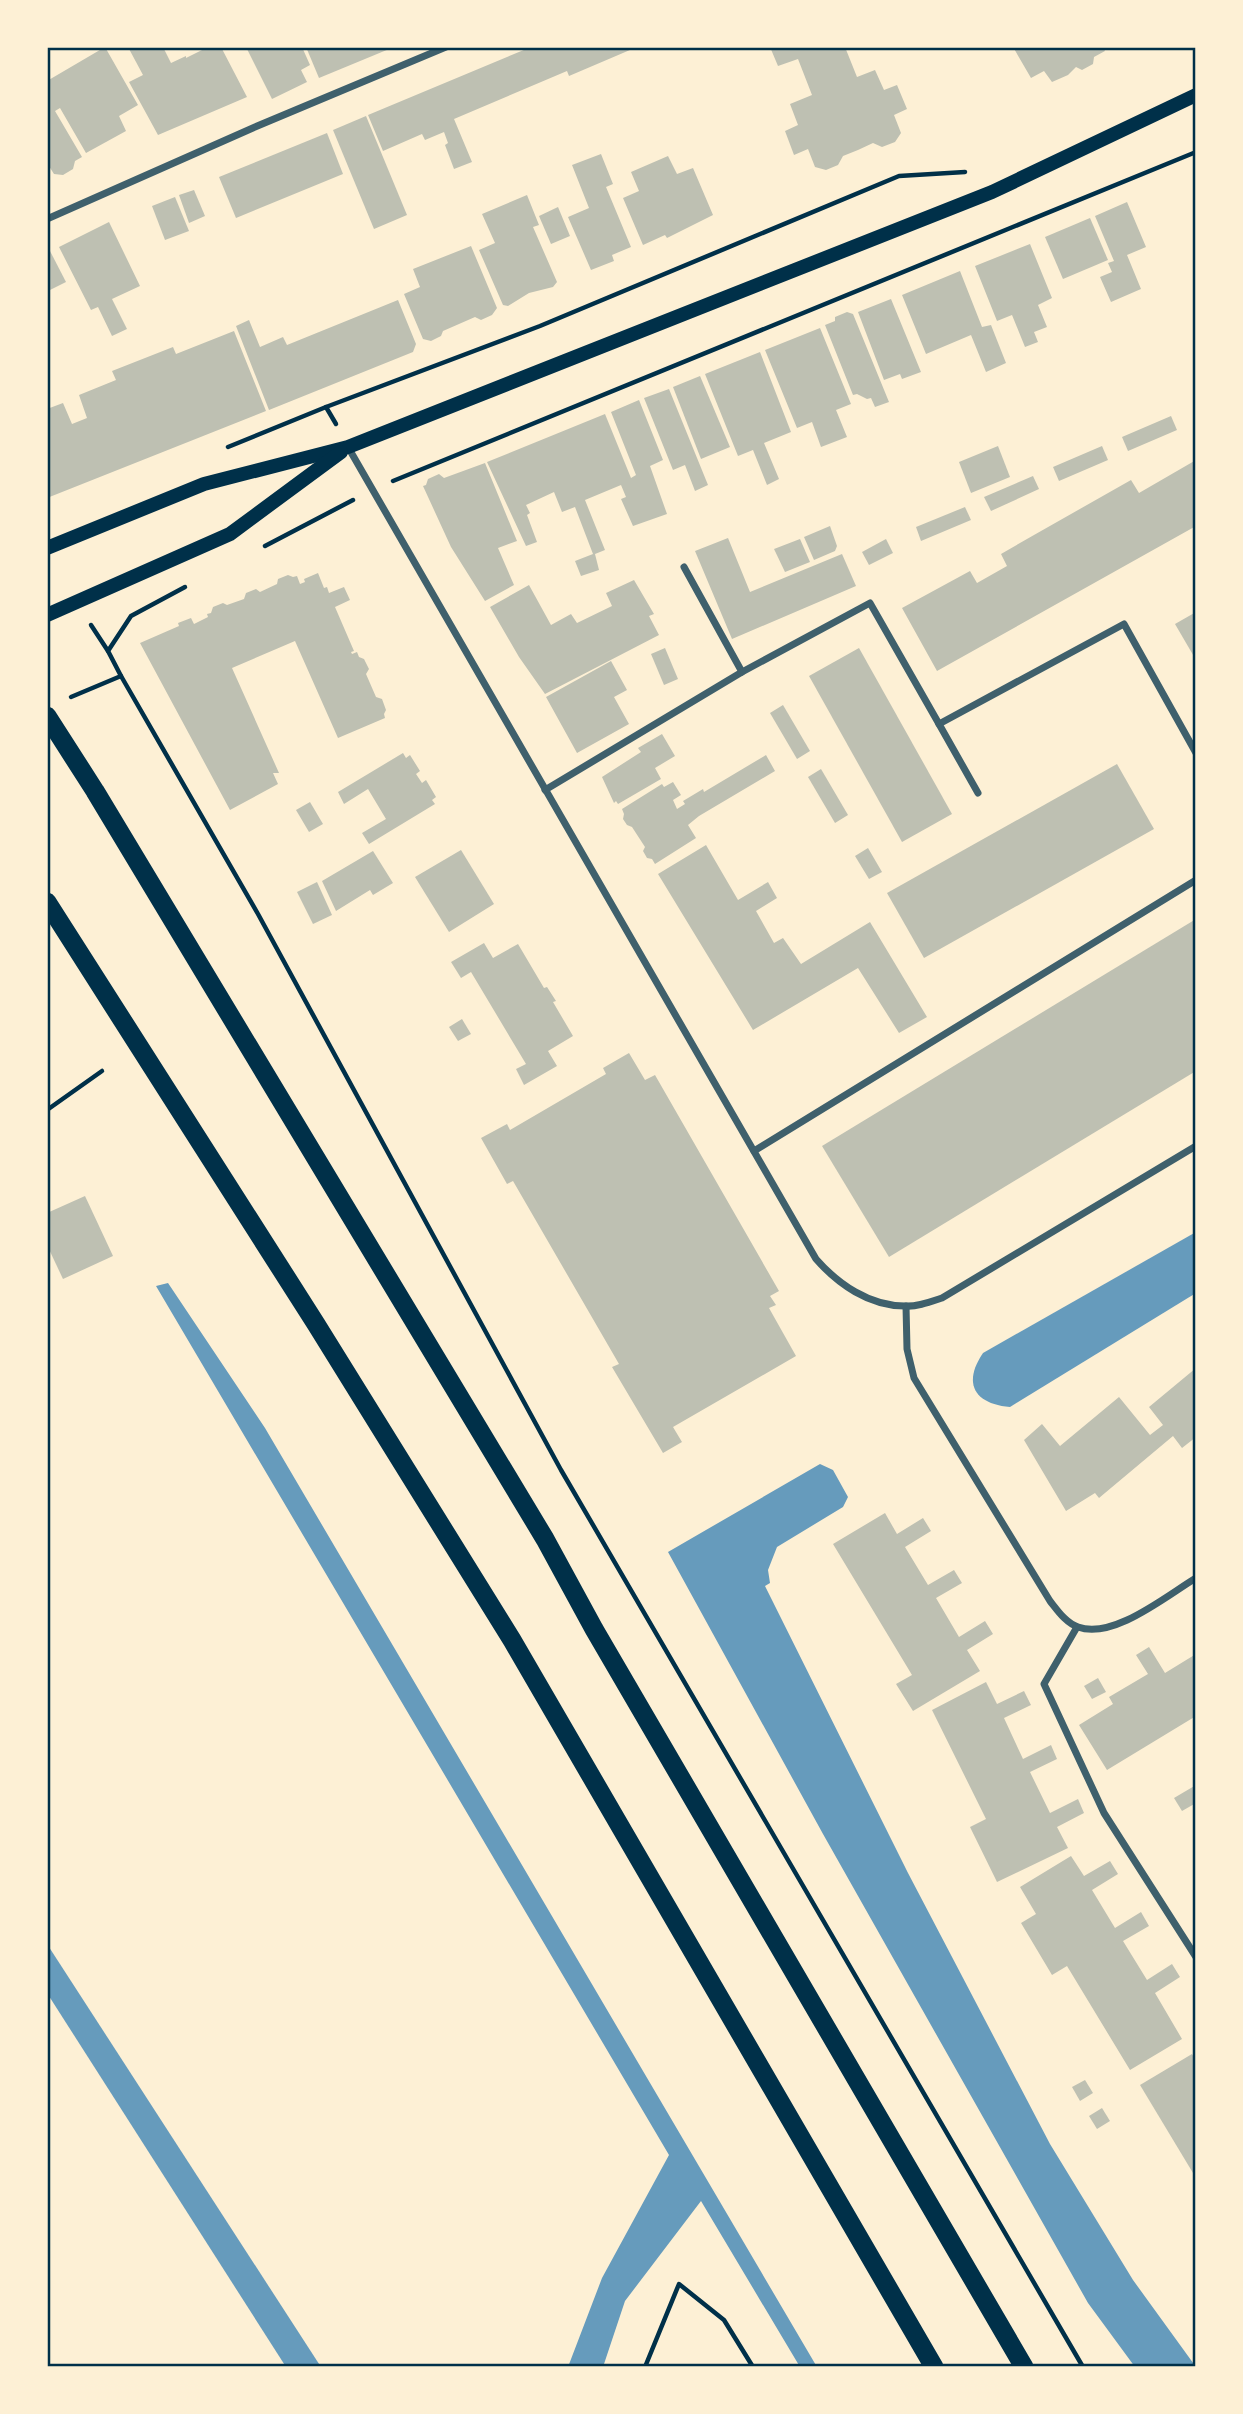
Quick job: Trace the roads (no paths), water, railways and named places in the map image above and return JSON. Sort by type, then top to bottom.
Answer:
[{"type":"highway","points":[[53,709],[95,791],[538,1527],[594,1629],[1024,2367]]},
{"type":"highway","points":[[47,902],[309,1312],[512,1640],[934,2367]]},
{"type":"main road","points":[[47,548],[204,484],[348,447],[1021,179],[1196,95]]},
{"type":"main road","points":[[47,615],[230,534],[348,447]]},
{"type":"street","points":[[47,219],[243,132],[446,47]]},
{"type":"street","points":[[348,447],[816,1259],[833,1278],[860,1295],[886,1304],[906,1307],[942,1298],[1196,1146]]},
{"type":"street","points":[[684,567],[742,672]]},
{"type":"street","points":[[545,790],[742,672],[870,603],[978,793]]},
{"type":"street","points":[[939,724],[1124,624],[1196,753]]},
{"type":"street","points":[[754,1151],[1196,880]]},
{"type":"street","points":[[906,1307],[907,1349],[914,1378],[1062,1616],[1077,1627],[1095,1630],[1117,1626],[1196,1578]]},
{"type":"street","points":[[1077,1627],[1044,1684],[1104,1812],[1196,1957]]},
{"type":"water","points":[[1196,1232],[1196,1293],[1010,1407],[988,1402],[975,1390],[973,1374],[983,1353]]},
{"type":"water","points":[[168,1283],[265,1428],[817,2367],[800,2367],[701,2201],[625,2301],[603,2367],[568,2367],[602,2278],[669,2155],[156,1286]]},
{"type":"water","points":[[820,1464],[833,1470],[848,1497],[843,1507],[777,1547],[768,1570],[770,1583],[765,1586],[908,1873],[1050,2144],[1133,2280],[1196,2367],[1135,2367],[1088,2303],[823,1834],[668,1552]]},
{"type":"water","points":[[47,1944],[321,2367],[286,2367],[47,1993]]}]
